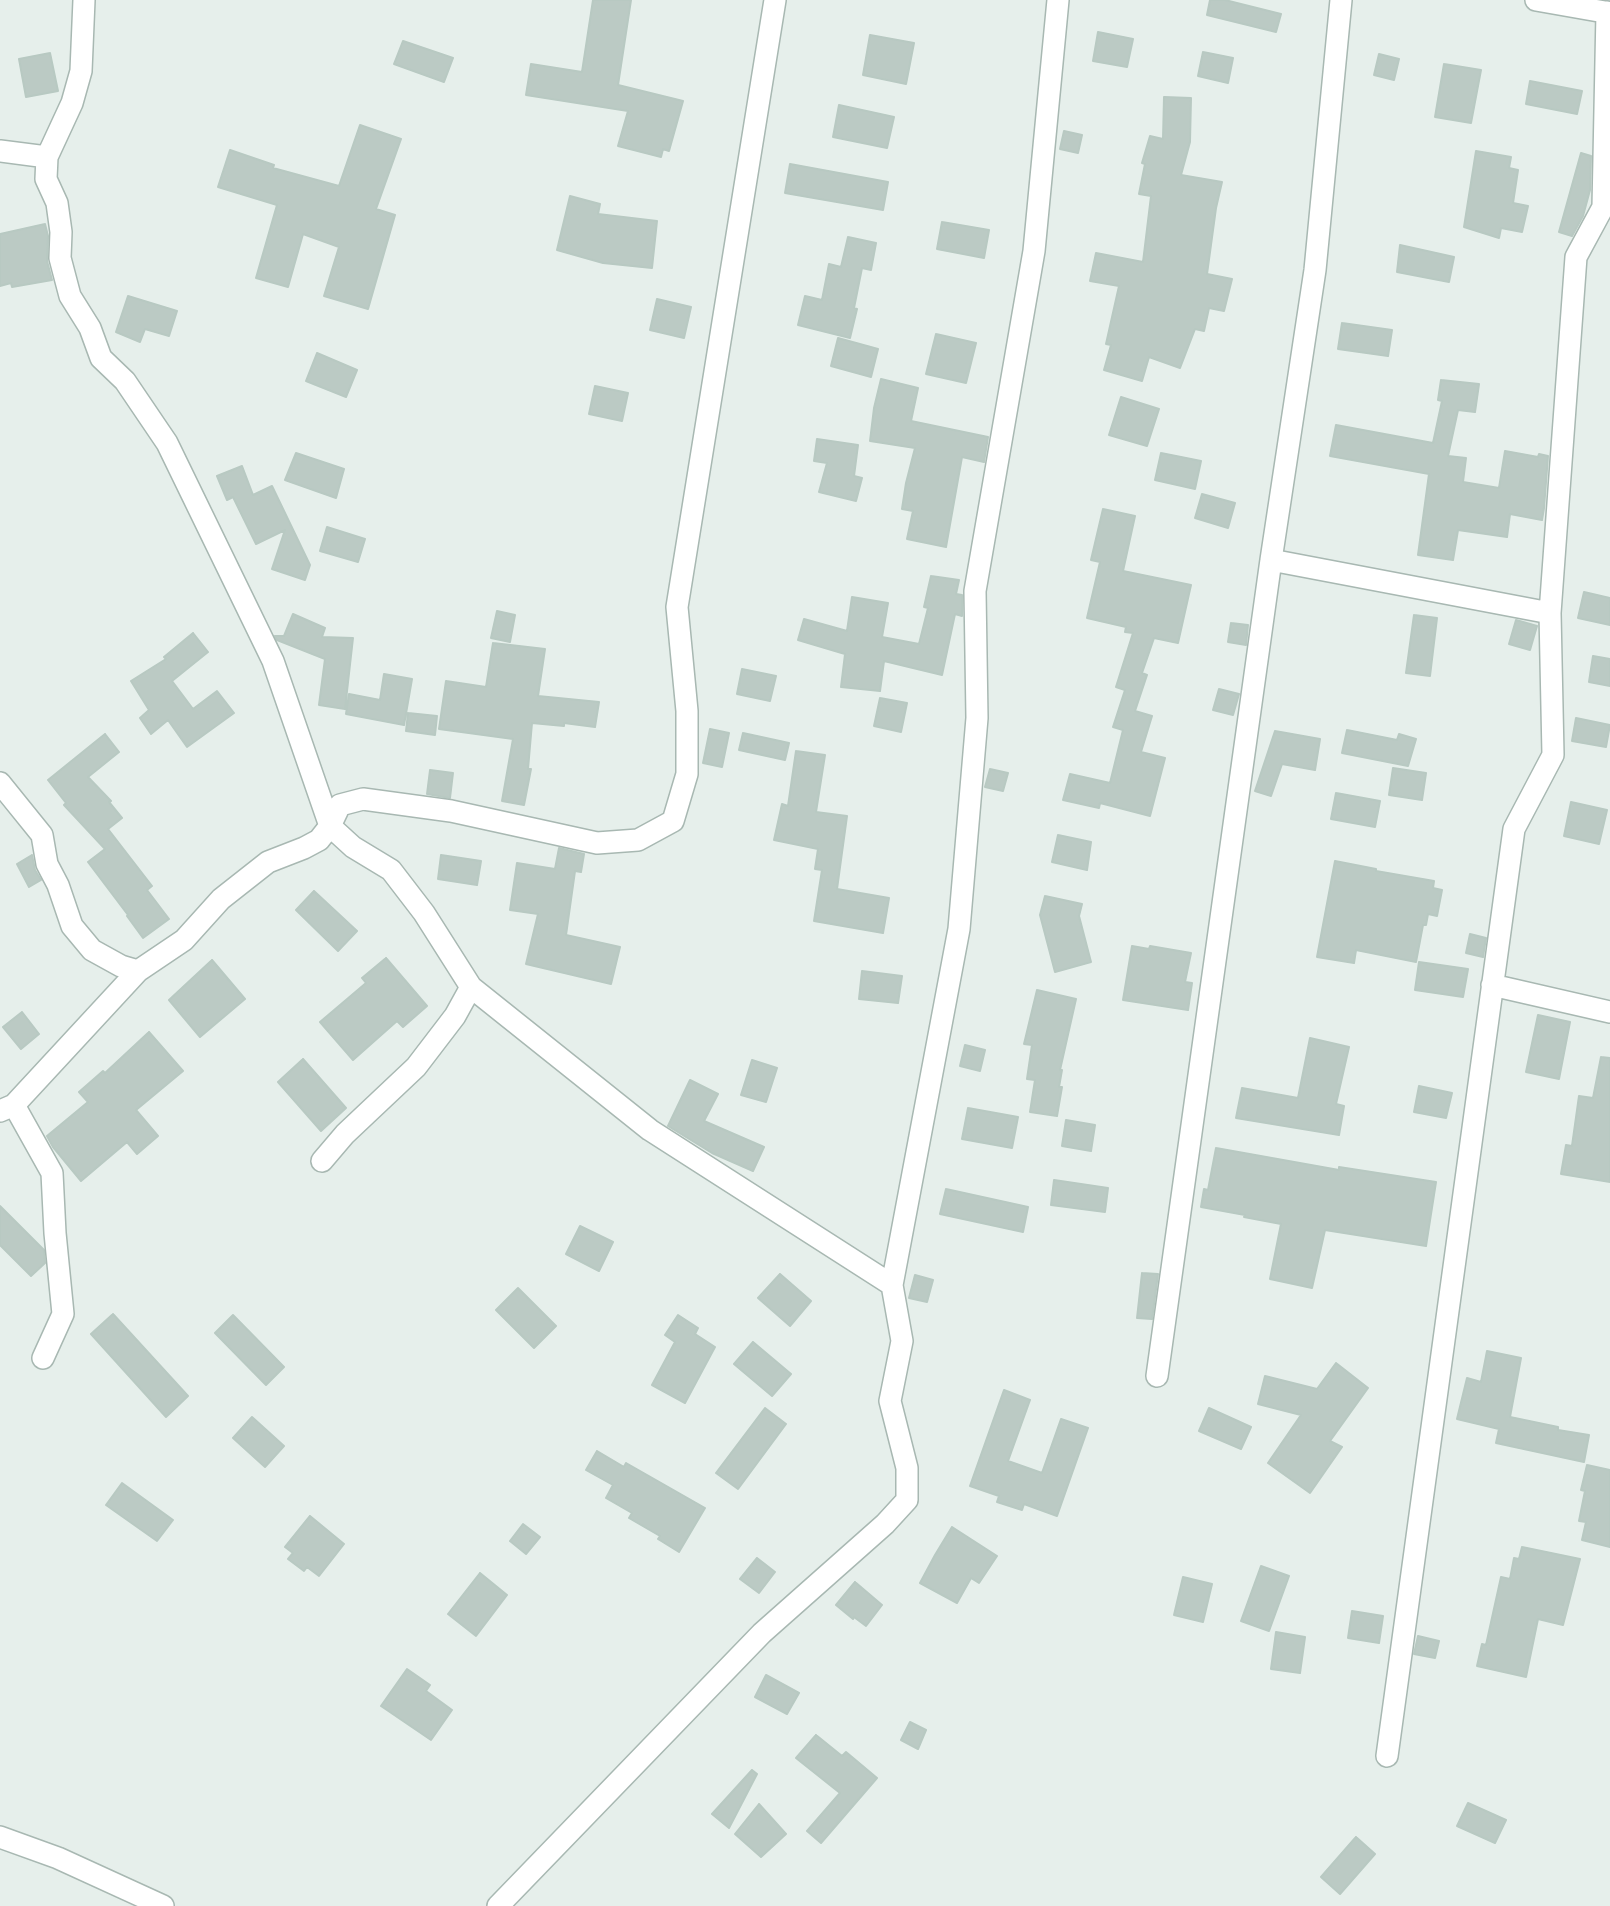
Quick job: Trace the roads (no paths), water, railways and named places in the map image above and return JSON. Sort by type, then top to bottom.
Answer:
[{"type":"street","points":[[84,0],[81,71],[72,103],[47,157],[46,179],[57,204],[61,232],[60,258],[70,296],[90,328],[101,358],[125,381],[173,455],[273,661],[330,826],[353,847],[391,870],[424,913],[471,987],[650,1130],[892,1285]]},
{"type":"street","points":[[43,1358],[63,1314],[52,1174],[7,1108],[138,971],[184,940],[221,899],[268,862],[319,840],[330,826],[340,805],[363,799],[451,811],[597,843],[638,840],[673,821],[687,774],[687,711],[677,607],[775,0]]},
{"type":"street","points":[[498,1906],[762,1633],[886,1524],[907,1500],[907,1468],[890,1401],[902,1341],[892,1285],[959,929],[977,718],[975,591],[1034,251],[1058,0]]},
{"type":"street","points":[[1157,1376],[1271,560],[1315,270],[1341,0]]},
{"type":"street","points":[[1387,1756],[1514,830],[1553,755],[1550,613],[1576,257],[1603,207],[1608,12],[1536,0]]},
{"type":"street","points":[[0,151],[47,157]]},
{"type":"street","points":[[1271,560],[1550,613]]},
{"type":"street","points":[[0,783],[42,835],[47,864],[58,884],[72,926],[92,950],[121,966],[138,971]]},
{"type":"street","points":[[1492,985],[1610,1012]]},
{"type":"street","points":[[322,1161],[345,1133],[416,1067],[456,1016],[471,987]]},
{"type":"street","points":[[0,1837],[58,1858],[163,1906]]}]
